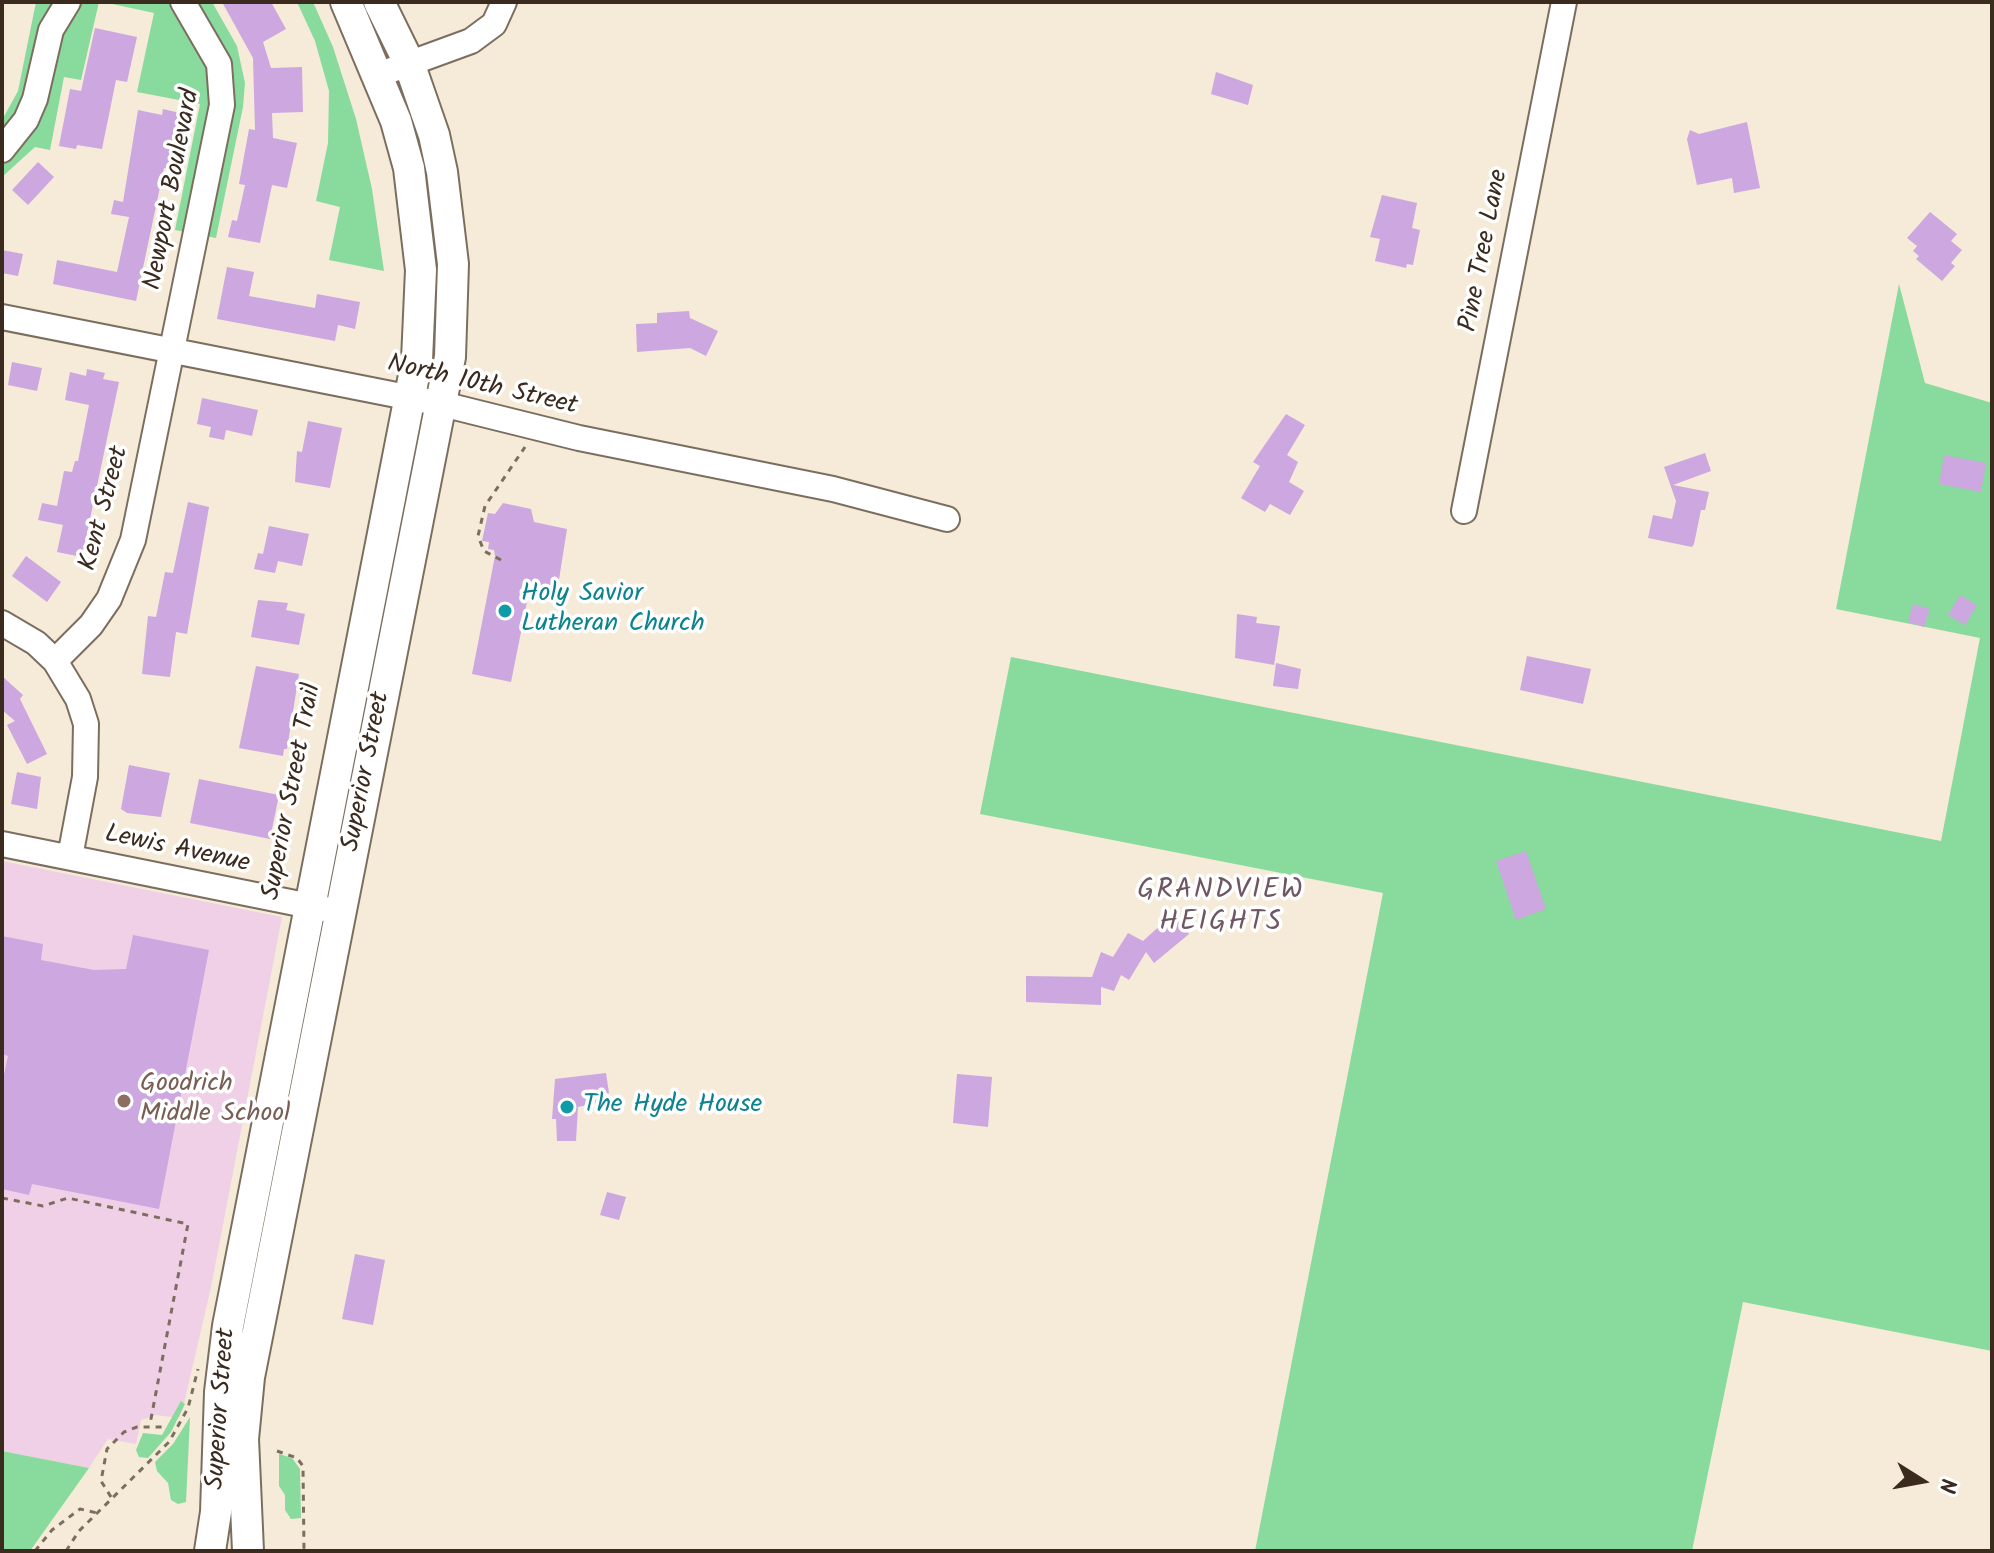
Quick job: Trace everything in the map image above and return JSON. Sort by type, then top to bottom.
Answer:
[{"type":"main road","name":"Superior Street","points":[[210,1551],[216,1512],[220,1392],[228,1326],[308,906],[412,398],[420,320],[416,217],[396,121],[346,2]]},
{"type":"main road","name":"Superior Street","points":[[248,1551],[243,1439],[249,1377],[450,357],[453,264],[434,135],[409,63],[379,2]]},
{"type":"street","points":[[2,150],[26,120],[35,99],[51,30],[68,2]]},
{"type":"street","name":"Newport Boulevard","points":[[171,350],[222,105],[223,84],[211,45],[183,2]]},
{"type":"street","points":[[378,75],[485,33],[504,2]]},
{"type":"street","name":"Pine Tree Lane","points":[[1464,511],[1564,2]]},
{"type":"street","name":"North 10th Street","points":[[2,317],[442,404],[579,438],[833,489],[947,519]]},
{"type":"street","name":"Kent Street","points":[[55,661],[91,625],[123,570],[171,350]]},
{"type":"street","points":[[2,623],[36,643],[55,661],[78,699],[88,751],[70,857]]},
{"type":"street","name":"Lewis Avenue","points":[[2,844],[340,911]]},
{"type":"path","points":[[501,560],[484,551],[478,536],[485,506],[525,447]]},
{"type":"path","points":[[2,1198],[43,1206],[68,1198],[188,1224],[150,1424]]},
{"type":"path","points":[[66,1551],[111,1497],[159,1455],[188,1408],[199,1363]]},
{"type":"path","points":[[111,1497],[101,1481],[107,1449],[124,1432],[150,1424],[165,1427]]},
{"type":"path","points":[[277,1451],[297,1458],[303,1466],[304,1551]]},
{"type":"path","points":[[35,1551],[52,1530],[80,1509],[97,1513]]},
{"type":"shaded area","name":"Goodrich Middle School","points":[[2,861],[282,917],[211,1287],[183,1408],[179,1418],[156,1415],[141,1420],[136,1444],[108,1439],[89,1468],[2,1451]]},
{"type":"green space","points":[[36,2],[99,2],[81,80],[64,77],[50,150],[35,147],[2,177],[2,120],[18,91]]},
{"type":"green space","points":[[103,2],[212,2],[237,46],[245,83],[243,107],[216,238],[175,230],[200,104],[137,92],[154,13]]},
{"type":"green space","points":[[297,2],[313,2],[333,47],[356,119],[372,189],[384,271],[329,260],[340,207],[316,201],[328,143],[329,91],[315,41]]},
{"type":"green space","points":[[1899,284],[1925,383],[1992,403],[1992,1351],[1743,1302],[1692,1551],[1255,1551],[1383,893],[980,814],[1011,657],[1941,841],[1980,638],[1836,609]]},
{"type":"green space","points":[[181,1401],[185,1404],[171,1432],[148,1458],[139,1457],[136,1450],[143,1433],[162,1435]]},
{"type":"green space","points":[[190,1417],[186,1502],[178,1504],[171,1500],[168,1483],[157,1471],[155,1462],[173,1444]]},
{"type":"green space","points":[[2,1451],[89,1468],[30,1551],[2,1551]]},
{"type":"green space","points":[[279,1454],[292,1458],[300,1469],[301,1518],[291,1519],[285,1510],[285,1495],[279,1486]]},
{"type":"building","points":[[222,2],[271,2],[286,29],[263,42],[271,68],[302,67],[303,112],[272,113],[273,138],[297,143],[287,188],[272,185],[260,243],[228,237],[232,220],[237,221],[245,185],[239,184],[249,129],[255,130],[253,58]]},
{"type":"building","points":[[95,28],[137,37],[127,82],[116,80],[102,149],[59,146],[70,89],[81,91]]},
{"type":"building","points":[[1216,72],[1253,85],[1248,105],[1211,94]]},
{"type":"building","points":[[163,109],[180,113],[169,169],[164,168],[136,301],[53,284],[57,260],[117,272],[129,217],[111,214],[114,200],[123,202],[138,110],[162,115]]},
{"type":"building","points":[[1747,122],[1760,188],[1734,193],[1732,178],[1697,185],[1687,139],[1690,130],[1699,134]]},
{"type":"building","points":[[38,162],[54,177],[28,205],[12,190]]},
{"type":"building","points":[[1382,195],[1417,203],[1412,228],[1420,230],[1413,265],[1407,264],[1406,268],[1375,261],[1380,239],[1370,237]]},
{"type":"building","points":[[1930,212],[1957,234],[1951,241],[1962,250],[1951,263],[1955,266],[1942,281],[1916,259],[1919,256],[1913,251],[1917,246],[1907,238]]},
{"type":"building","points":[[2,250],[23,254],[18,276],[2,273]]},
{"type":"building","points":[[227,267],[254,272],[249,296],[315,308],[317,294],[360,302],[355,329],[338,325],[335,341],[217,319]]},
{"type":"building","points":[[689,311],[690,318],[718,331],[706,356],[690,348],[637,352],[636,324],[657,323],[657,313]]},
{"type":"building","points":[[12,362],[42,368],[37,391],[8,385]]},
{"type":"building","points":[[87,369],[105,373],[103,379],[119,382],[82,557],[57,552],[63,525],[38,520],[42,503],[57,506],[64,471],[72,472],[75,461],[78,461],[89,405],[65,400],[70,372],[86,376]]},
{"type":"building","points":[[202,398],[258,410],[252,436],[226,430],[224,440],[209,437],[211,427],[197,424]]},
{"type":"building","points":[[1286,414],[1305,425],[1287,455],[1298,462],[1289,482],[1304,491],[1290,515],[1270,504],[1265,512],[1241,498],[1260,466],[1253,462]]},
{"type":"building","points":[[308,421],[342,428],[330,488],[295,482],[297,451],[302,452]]},
{"type":"building","points":[[1705,453],[1711,471],[1673,485],[1709,492],[1692,547],[1648,538],[1653,515],[1672,519],[1676,501],[1664,467]]},
{"type":"building","points":[[1944,455],[1986,463],[1981,492],[1939,484]]},
{"type":"building","points":[[188,502],[209,507],[187,634],[176,632],[170,677],[142,674],[148,616],[156,617],[165,572],[173,573]]},
{"type":"building","name":"Holy Savior Lutheran Church","points":[[503,503],[531,509],[534,522],[567,529],[557,592],[530,587],[511,682],[472,674],[495,556],[494,550],[488,549],[489,542],[482,541],[488,513],[495,514]]},
{"type":"building","points":[[269,526],[309,534],[302,566],[278,561],[275,573],[254,569],[258,553],[263,554]]},
{"type":"building","points":[[26,556],[61,582],[47,602],[12,576]]},
{"type":"building","points":[[1960,595],[1977,605],[1965,625],[1948,615]]},
{"type":"building","points":[[258,600],[288,603],[286,610],[305,614],[299,645],[251,637]]},
{"type":"building","points":[[1913,604],[1930,609],[1924,627],[1908,622]]},
{"type":"building","points":[[1237,614],[1257,617],[1256,623],[1280,626],[1274,665],[1235,658]]},
{"type":"building","points":[[1527,656],[1591,669],[1583,704],[1520,690]]},
{"type":"building","points":[[1276,663],[1301,669],[1298,689],[1273,686]]},
{"type":"building","points":[[256,666],[299,674],[287,749],[284,749],[283,756],[239,748]]},
{"type":"building","points":[[2,676],[23,695],[20,699],[47,754],[27,764],[7,725],[15,721],[2,710]]},
{"type":"building","points":[[129,765],[170,773],[161,817],[127,813],[121,809]]},
{"type":"building","points":[[17,772],[41,777],[37,809],[11,804]]},
{"type":"building","points":[[199,779],[279,795],[270,839],[190,823]]},
{"type":"building","points":[[1526,851],[1546,909],[1516,920],[1496,861]]},
{"type":"building","points":[[1174,913],[1189,934],[1154,963],[1146,952],[1129,980],[1121,975],[1114,991],[1101,987],[1101,1005],[1026,1002],[1026,976],[1092,977],[1101,952],[1113,957],[1128,933],[1143,941]]},
{"type":"building","name":"Goodrich Middle School","points":[[133,935],[209,950],[159,1209],[32,1184],[29,1195],[2,1189],[2,1084],[8,1056],[2,1054],[2,936],[43,944],[41,960],[94,970],[126,969]]},
{"type":"building","name":"The Hyde House","points":[[606,1073],[609,1093],[600,1094],[601,1102],[578,1107],[576,1141],[557,1141],[556,1119],[552,1119],[555,1079]]},
{"type":"building","points":[[957,1074],[992,1077],[988,1127],[953,1123]]},
{"type":"building","points":[[607,1192],[626,1197],[619,1220],[600,1215]]},
{"type":"building","points":[[355,1254],[385,1260],[373,1325],[342,1319]]},
{"type":"place","name":"Holy Savior Lutheran Church","points":[[505,611]]},
{"type":"place","name":"Goodrich Middle School","points":[[124,1101]]},
{"type":"place","name":"The Hyde House","points":[[567,1107]]},
{"type":"district","name":"GRANDVIEW HEIGHTS","points":[[1221,908]]}]
